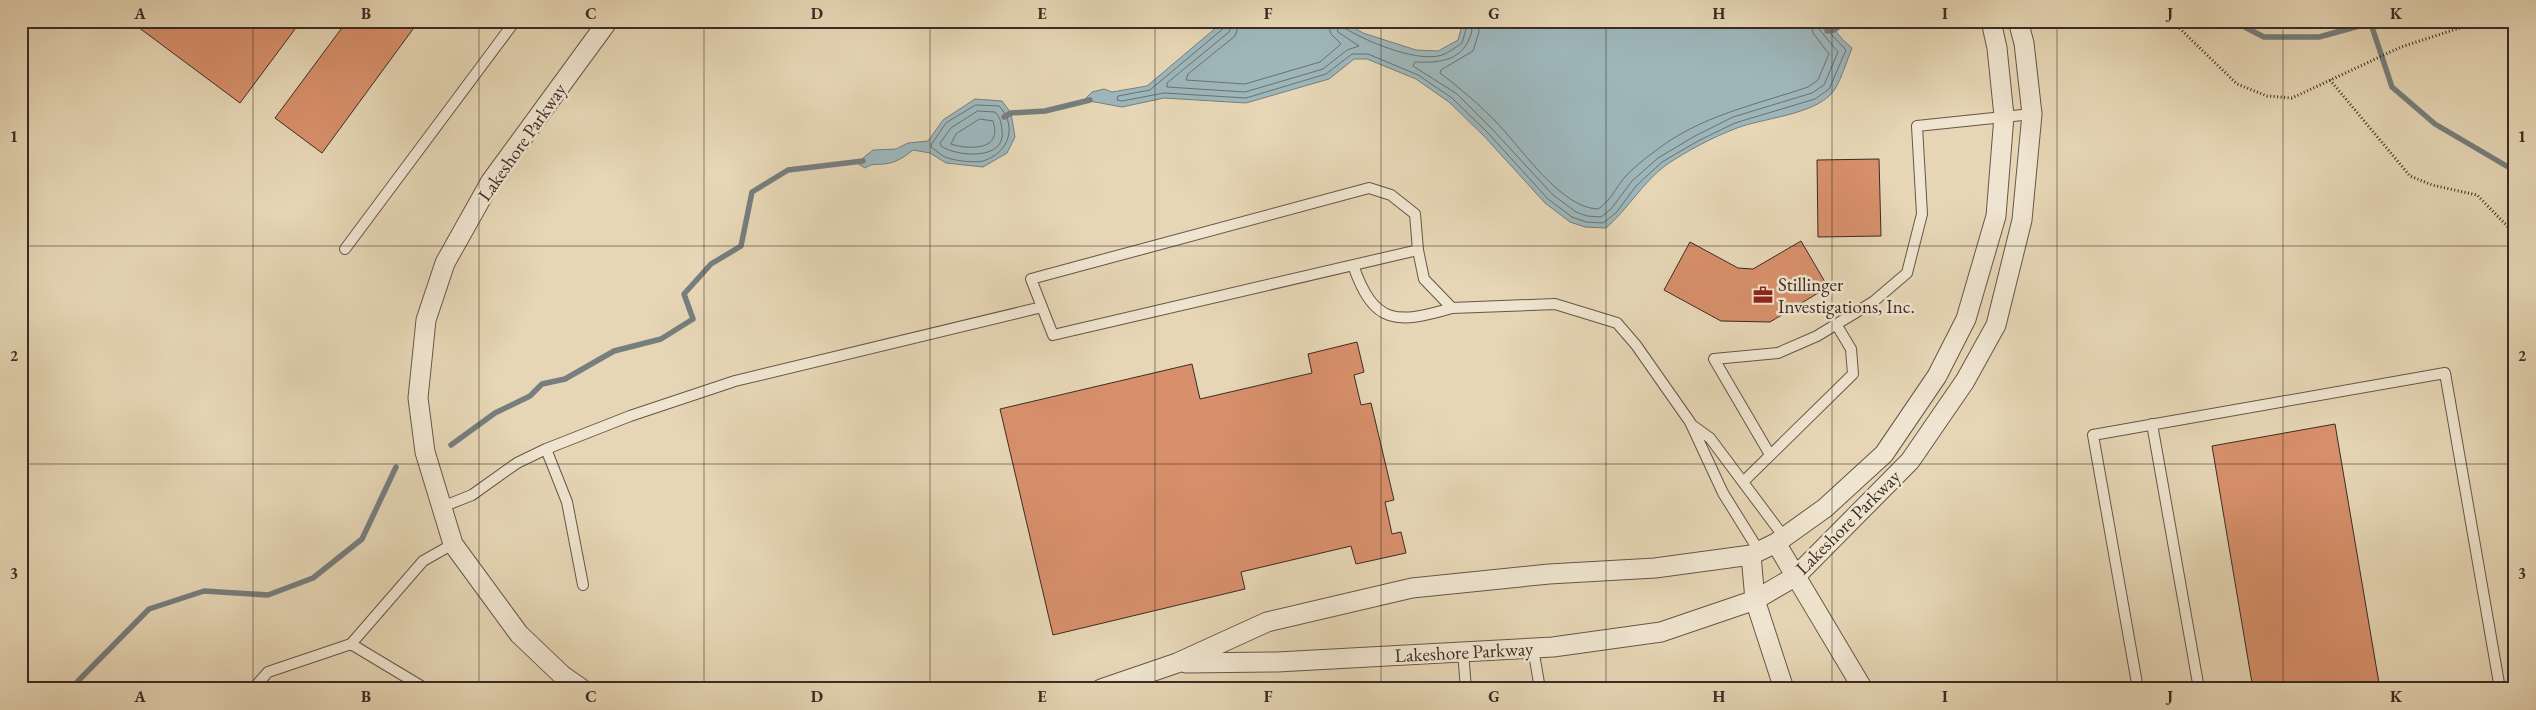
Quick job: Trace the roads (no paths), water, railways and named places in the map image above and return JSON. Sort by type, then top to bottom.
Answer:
[{"type":"street","name":"Lakeshore Parkway","points":[[582,689],[562,675],[519,634],[453,544],[425,452],[418,398],[426,320],[445,264],[491,180],[608,21]]},
{"type":"street","name":"Lakeshore Parkway","points":[[1101,689],[1177,663],[1267,622],[1412,588],[1549,574],[1655,568],[1755,553],[1780,540],[1825,508],[1884,454],[1937,376],[1966,319],[1996,216],[2004,116],[1997,48],[1991,21]]},
{"type":"street","name":"Lakeshore Parkway","points":[[1177,663],[1277,662],[1533,648],[1661,632],[1755,600],[1796,576],[1910,461],[1965,381],[1996,325],[2022,220],[2032,114],[2024,44],[2018,21]]},
{"type":"street","points":[[1780,540],[1796,576],[1863,689]]},
{"type":"street","points":[[1755,553],[1755,600],[1784,689]]},
{"type":"lane","points":[[346,249],[515,21]]},
{"type":"lane","points":[[1769,453],[1714,359],[1778,353],[1817,336],[1873,302],[1907,274],[1922,214],[1917,126],[2032,114]]},
{"type":"lane","points":[[1418,250],[1053,335],[1031,279],[1369,188],[1391,195],[1415,214],[1418,250],[1424,279],[1452,308]]},
{"type":"lane","points":[[1353,265],[1360,287],[1374,307],[1396,318],[1418,318],[1452,308],[1555,304],[1617,323],[1636,345],[1690,422],[1755,553]]},
{"type":"lane","points":[[442,507],[472,495],[517,463],[546,448],[630,416],[735,381],[1042,307]]},
{"type":"lane","points":[[1744,480],[1769,453],[1853,374],[1851,349],[1836,324]]},
{"type":"lane","points":[[2138,689],[2093,434],[2445,373],[2500,689]]},
{"type":"lane","points":[[1690,422],[1710,438],[1744,480],[1780,540]]},
{"type":"lane","points":[[2152,424],[2199,689]]},
{"type":"lane","points":[[546,448],[567,502],[582,585]]},
{"type":"lane","points":[[253,689],[268,672],[351,644],[423,561],[453,544]]},
{"type":"lane","points":[[351,644],[426,689]]},
{"type":"lane","points":[[1533,648],[1540,689]]},
{"type":"lane","points":[[1464,652],[1466,689]]},
{"type":"water","points":[[1224,21],[1342,21],[1363,33],[1416,50],[1438,51],[1458,40],[1461,29],[1454,21],[1827,21],[1852,48],[1838,84],[1824,100],[1800,111],[1737,128],[1683,155],[1657,172],[1606,228],[1585,227],[1570,222],[1545,203],[1484,136],[1449,102],[1416,79],[1367,59],[1354,59],[1329,79],[1246,103],[1164,98],[1122,107],[1084,100],[1092,92],[1104,89],[1112,92],[1147,86]]},
{"type":"water","points":[[975,99],[1002,101],[1011,113],[1015,137],[1007,153],[983,167],[946,163],[930,153],[913,150],[900,159],[888,163],[865,168],[857,163],[873,150],[896,149],[908,143],[928,141],[943,120]]},
{"type":"waterway","points":[[1827,31],[1834,30],[1847,21]]},
{"type":"waterway","points":[[2233,21],[2264,37],[2319,37],[2370,23]]},
{"type":"waterway","points":[[2370,21],[2392,87],[2435,124],[2515,171]]},
{"type":"waterway","points":[[1004,117],[1011,113],[1045,111],[1090,100]]},
{"type":"waterway","points":[[451,445],[495,413],[530,396],[542,384],[565,379],[614,351],[661,339],[693,319],[684,294],[711,264],[741,246],[752,192],[788,170],[863,161]]},
{"type":"waterway","points":[[73,689],[78,681],[149,609],[204,591],[268,595],[313,578],[362,539],[396,467]]},
{"type":"place","name":"Stillinger Investigations, Inc.","points":[[1763,295]]}]
